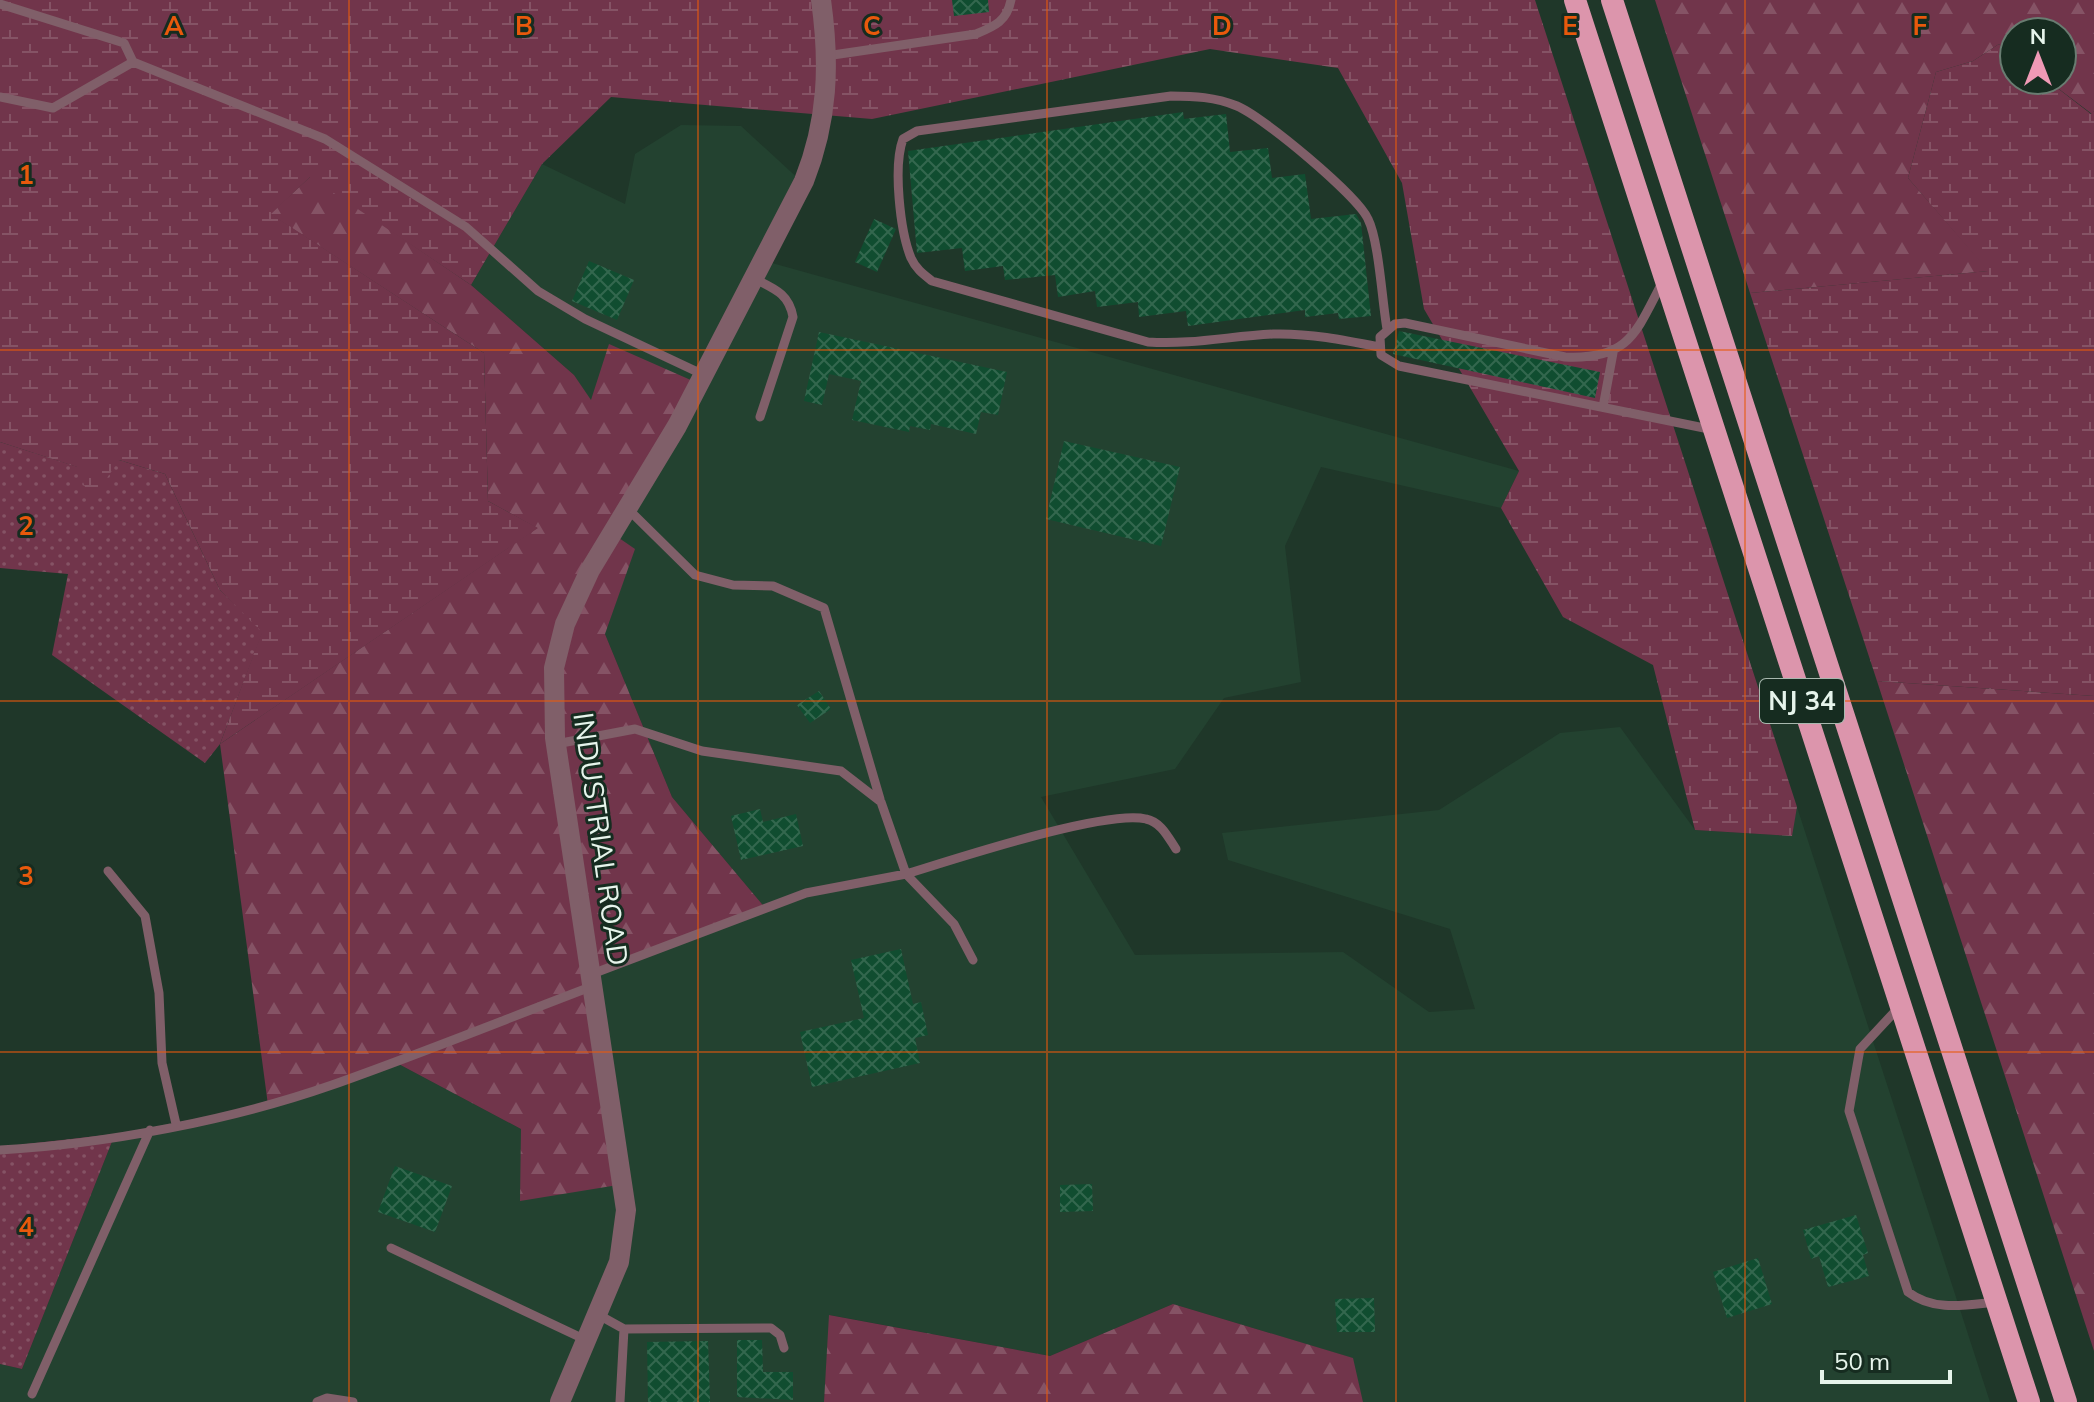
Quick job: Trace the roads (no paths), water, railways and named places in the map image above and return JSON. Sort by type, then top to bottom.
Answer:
[{"type":"highway","name":"NJ 34","points":[[1575,0],[2029,1402]]},
{"type":"highway","name":"NJ 34","points":[[1612,0],[2066,1402]]},
{"type":"street","name":"INDUSTRIAL ROAD","points":[[560,1402],[622,1250],[626,1210],[556,744],[553,686],[557,650],[590,570],[704,375],[755,279],[818,144],[826,94],[821,0]]},
{"type":"lane","points":[[826,56],[976,34],[996,26],[1008,13],[1011,0]]},
{"type":"lane","points":[[0,4],[124,43],[133,62],[325,139],[466,227],[538,291],[585,319],[704,375]]},
{"type":"lane","points":[[0,97],[53,108],[133,62]]},
{"type":"lane","points":[[1379,347],[1322,337],[1274,334],[1181,344],[1148,342],[954,289],[918,271],[908,246],[898,154],[903,139],[917,131],[1171,96],[1207,97],[1241,107],[1326,173],[1359,204],[1370,221],[1387,329]]},
{"type":"lane","points":[[1665,278],[1630,342],[1613,353],[1589,358],[1565,357],[1405,323],[1387,329],[1380,337],[1379,347],[1387,362],[1399,366],[1714,430]]},
{"type":"lane","points":[[755,279],[780,291],[790,302],[793,317],[760,417]]},
{"type":"lane","points":[[1603,407],[1613,353]]},
{"type":"lane","points":[[628,509],[695,575],[733,585],[773,586],[824,608],[880,801],[906,874],[954,924],[973,960]]},
{"type":"lane","points":[[556,744],[635,729],[702,751],[841,771],[880,801]]},
{"type":"lane","points":[[0,1150],[150,1130],[330,1085],[806,893],[906,874],[1081,824],[1147,819],[1162,828],[1176,849]]},
{"type":"lane","points":[[108,871],[145,916],[159,993],[162,1063],[176,1124]]},
{"type":"lane","points":[[1900,1006],[1860,1049],[1853,1074],[1849,1111],[1908,1292],[1920,1301],[1941,1305],[1996,1302]]},
{"type":"lane","points":[[32,1394],[150,1130]]},
{"type":"lane","points":[[391,1248],[586,1340]]},
{"type":"lane","points":[[597,1314],[624,1329],[771,1328],[780,1335],[784,1348]]},
{"type":"lane","points":[[620,1402],[624,1329]]},
{"type":"lane","points":[[317,1402],[327,1398],[353,1402]]}]
